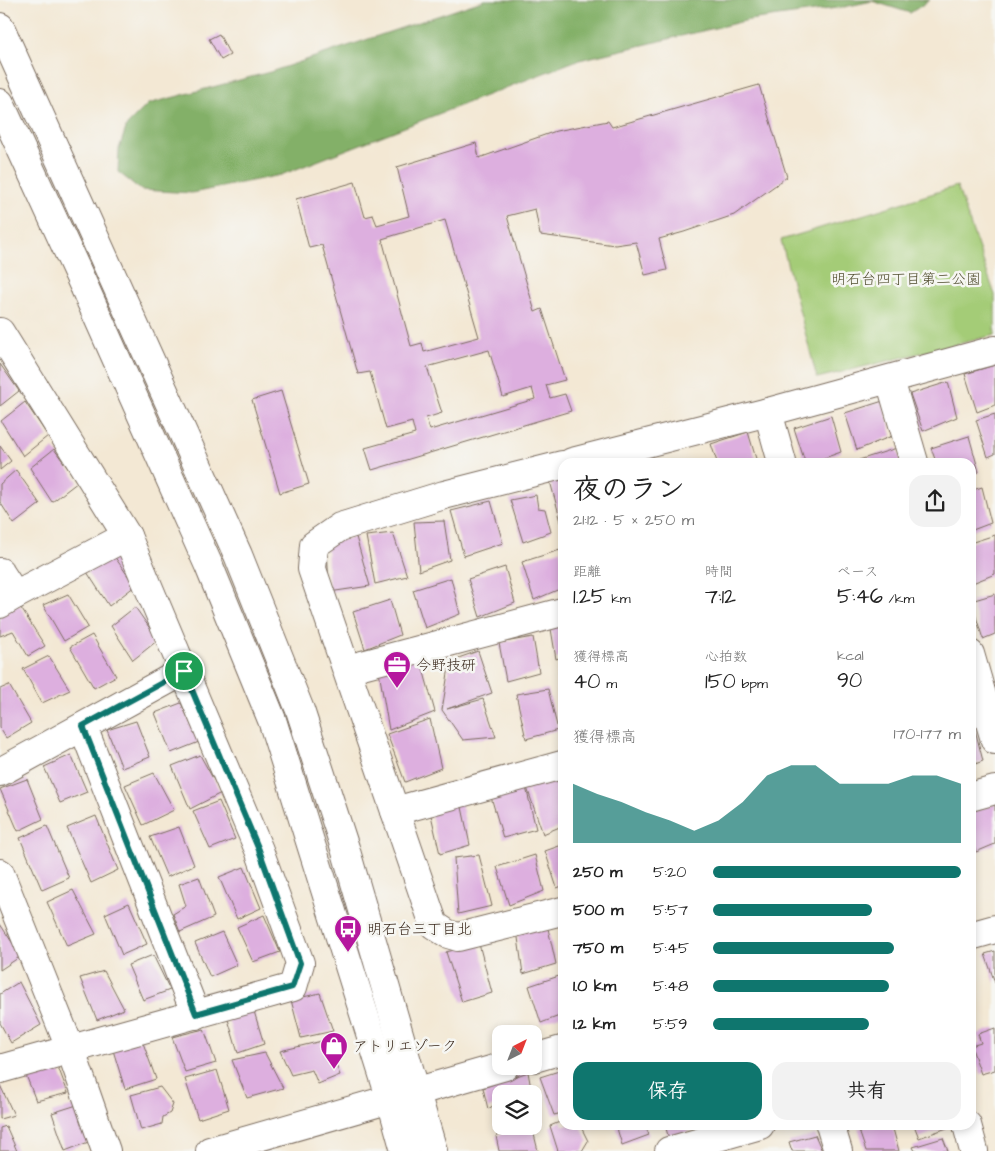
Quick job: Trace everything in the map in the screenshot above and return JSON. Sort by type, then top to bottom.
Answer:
[{"type":"street","points":[[0,27],[238,555],[300,710],[345,848],[404,1096],[405,1151]]},
{"type":"street","points":[[0,103],[209,566],[272,720],[404,1096],[433,1151]]},
{"type":"street","points":[[0,332],[127,536],[259,850],[300,963],[292,987],[0,1069]]},
{"type":"street","points":[[588,458],[890,380],[995,350]]},
{"type":"street","points":[[890,380],[913,458]]},
{"type":"street","points":[[768,412],[781,458]]},
{"type":"street","points":[[558,466],[444,495],[340,527],[314,546],[312,569],[434,925],[448,934],[458,936],[558,912]]},
{"type":"street","points":[[0,572],[8,599],[127,536]]},
{"type":"street","points":[[347,669],[558,613]]},
{"type":"street","points":[[0,772],[184,671]]},
{"type":"street","points":[[976,675],[995,740]]},
{"type":"street","points":[[83,726],[196,1014]]},
{"type":"street","points":[[395,811],[558,765]]},
{"type":"street","points":[[976,795],[995,790]]},
{"type":"street","points":[[0,873],[6,909],[70,1048],[106,1151]]},
{"type":"street","points":[[976,934],[995,929]]},
{"type":"street","points":[[542,1056],[558,1051]]},
{"type":"street","points":[[210,1151],[492,1070]]},
{"type":"street","points":[[669,1151],[712,1145],[748,1130]]},
{"type":"street","points":[[832,1130],[838,1151]]},
{"type":"street","points":[[968,1130],[974,1151]]},
{"type":"green space","points":[[485,0],[930,0],[910,13],[872,1],[844,7],[749,20],[575,61],[281,175],[192,193],[141,190],[118,172],[119,149],[127,125],[148,104],[270,72]]},
{"type":"green space","name":"明石台四丁目第二公園","points":[[957,186],[995,295],[995,335],[817,378],[781,240]]},
{"type":"building","points":[[219,34],[230,55],[221,60],[209,39]]},
{"type":"building","points":[[759,85],[787,177],[734,215],[659,239],[667,270],[645,275],[636,242],[615,245],[540,235],[535,209],[507,216],[535,312],[542,309],[565,380],[546,385],[550,398],[565,394],[571,411],[372,470],[365,448],[415,434],[412,422],[386,429],[370,372],[358,374],[322,245],[309,248],[296,199],[355,182],[365,217],[373,215],[377,225],[409,216],[397,167],[476,143],[479,158],[556,131],[608,121],[612,127]],"holes":[[[445,220],[479,337],[424,352],[422,343],[411,346],[382,239]],[[489,350],[503,397],[532,388],[535,399],[430,430],[426,418],[442,413],[427,367]]]},
{"type":"building","points":[[0,364],[19,391],[0,406]]},
{"type":"building","points":[[995,365],[995,405],[977,412],[965,374]]},
{"type":"building","points":[[948,382],[957,417],[923,431],[910,394]]},
{"type":"building","points":[[281,391],[309,484],[280,493],[252,400]]},
{"type":"building","points":[[883,401],[892,436],[857,450],[845,413]]},
{"type":"building","points":[[25,402],[48,436],[23,456],[1,421]]},
{"type":"building","points":[[995,414],[995,454],[988,457],[976,420]]},
{"type":"building","points":[[831,416],[841,452],[824,458],[804,458],[794,428]]},
{"type":"building","points":[[748,432],[756,458],[716,458],[711,444]]},
{"type":"building","points":[[969,436],[975,458],[935,458],[931,448]]},
{"type":"building","points":[[0,446],[11,461],[0,470]]},
{"type":"building","points":[[897,448],[900,458],[865,458]]},
{"type":"building","points":[[54,449],[78,482],[52,502],[30,468]]},
{"type":"building","points":[[976,461],[979,472],[976,473]]},
{"type":"building","points":[[16,470],[40,504],[14,524],[0,502],[0,484]]},
{"type":"building","points":[[558,472],[558,510],[548,474]]},
{"type":"building","points":[[982,487],[991,523],[976,529],[976,489]]},
{"type":"building","points":[[536,495],[538,508],[545,509],[551,532],[523,542],[510,500]]},
{"type":"building","points":[[491,501],[503,543],[464,556],[451,511]]},
{"type":"building","points":[[444,521],[450,560],[419,571],[414,522]]},
{"type":"building","points":[[393,533],[407,576],[375,584],[366,536]]},
{"type":"building","points":[[995,535],[995,574],[976,582],[976,541]]},
{"type":"building","points":[[356,537],[370,586],[329,592],[327,543]]},
{"type":"building","points":[[558,551],[558,590],[534,600],[522,562]]},
{"type":"building","points":[[112,553],[135,586],[109,606],[87,572]]},
{"type":"building","points":[[505,567],[515,603],[480,617],[468,579]]},
{"type":"building","points":[[451,578],[460,614],[425,628],[413,590]]},
{"type":"building","points":[[68,594],[88,627],[64,641],[43,605]]},
{"type":"building","points":[[995,594],[995,634],[983,639],[976,617],[976,600]]},
{"type":"building","points":[[390,600],[400,635],[365,649],[353,612]]},
{"type":"building","points":[[19,605],[45,646],[28,656],[13,631],[0,636],[0,616]]},
{"type":"building","points":[[135,607],[158,640],[133,660],[111,626]]},
{"type":"building","points":[[558,621],[558,658],[556,659],[550,623]]},
{"type":"building","points":[[92,635],[116,676],[94,688],[70,647]]},
{"type":"building","points":[[533,637],[539,672],[506,681],[499,643]]},
{"type":"building","points":[[478,651],[492,693],[447,709],[483,699],[496,737],[463,740],[442,710],[450,661]]},
{"type":"building","points":[[49,656],[70,690],[42,703],[23,669]]},
{"type":"building","points":[[420,658],[435,712],[389,730],[378,666]]},
{"type":"building","points":[[9,685],[31,723],[6,738],[0,728],[0,689]]},
{"type":"building","points":[[548,689],[558,730],[526,739],[516,694]]},
{"type":"building","points":[[181,703],[199,742],[171,753],[155,713]]},
{"type":"building","points":[[430,719],[441,768],[405,782],[387,734]]},
{"type":"building","points":[[136,721],[150,757],[122,768],[107,730]]},
{"type":"building","points":[[976,734],[983,761],[976,764]]},
{"type":"building","points":[[71,755],[87,792],[60,803],[44,767]]},
{"type":"building","points":[[200,755],[221,793],[190,809],[172,766]]},
{"type":"building","points":[[558,770],[558,828],[543,834],[524,779],[536,829],[503,838],[489,790],[523,776]]},
{"type":"building","points":[[154,773],[174,810],[143,825],[125,785]]},
{"type":"building","points":[[27,779],[43,819],[18,831],[0,789]]},
{"type":"building","points":[[459,793],[470,845],[440,854],[428,802]]},
{"type":"building","points":[[219,801],[235,839],[210,849],[193,811]]},
{"type":"building","points":[[995,804],[995,844],[976,852],[976,810]]},
{"type":"building","points":[[96,816],[118,870],[91,883],[67,828]]},
{"type":"building","points":[[47,826],[69,878],[42,890],[20,838]]},
{"type":"building","points":[[179,827],[194,865],[167,877],[150,837]]},
{"type":"building","points":[[558,846],[557,888],[545,851]]},
{"type":"building","points":[[479,855],[492,906],[458,914],[454,858]]},
{"type":"building","points":[[535,855],[544,891],[509,905],[497,867]]},
{"type":"building","points":[[244,867],[261,908],[237,919],[219,877]]},
{"type":"building","points":[[199,877],[214,917],[180,932],[173,914],[186,906],[179,884]]},
{"type":"building","points":[[73,890],[96,934],[67,946],[47,902]]},
{"type":"building","points":[[129,903],[147,944],[122,955],[105,914]]},
{"type":"building","points":[[264,915],[280,952],[253,962],[237,927]]},
{"type":"building","points":[[516,923],[547,924],[556,964],[523,974]]},
{"type":"building","points":[[0,924],[21,956],[0,970]]},
{"type":"building","points":[[222,932],[237,965],[210,977],[195,943]]},
{"type":"building","points":[[479,944],[492,993],[462,1002],[446,952]]},
{"type":"building","points":[[995,951],[995,983],[985,954]]},
{"type":"building","points":[[153,955],[170,990],[143,1000],[128,965]]},
{"type":"building","points":[[104,971],[124,1009],[97,1020],[80,978]]},
{"type":"building","points":[[558,976],[558,1017],[541,1023],[529,986]]},
{"type":"building","points":[[19,982],[41,1025],[11,1043],[0,1023],[0,994]]},
{"type":"building","points":[[320,993],[333,1031],[301,1038],[291,1000]]},
{"type":"building","points":[[253,1008],[264,1044],[238,1053],[227,1016]]},
{"type":"building","points":[[995,1028],[995,1070],[981,1074],[976,1060],[976,1044],[981,1043],[978,1034]]},
{"type":"building","points":[[204,1029],[216,1063],[185,1072],[172,1037]]},
{"type":"building","points":[[142,1040],[156,1079],[125,1089],[112,1047]]},
{"type":"building","points":[[326,1040],[340,1075],[318,1084],[312,1070],[291,1075],[280,1051]]},
{"type":"building","points":[[265,1053],[283,1088],[247,1098],[232,1060]]},
{"type":"building","points":[[55,1059],[68,1093],[36,1101],[24,1070]]},
{"type":"building","points":[[217,1070],[229,1109],[198,1119],[185,1079]]},
{"type":"building","points":[[558,1071],[558,1114],[554,1115],[540,1077]]},
{"type":"building","points":[[520,1075],[529,1075],[530,1085],[492,1085],[492,1106],[488,1109],[483,1088]]},
{"type":"building","points":[[0,1085],[14,1115],[0,1119]]},
{"type":"building","points":[[160,1087],[173,1104],[170,1113],[163,1117],[162,1124],[141,1130],[131,1095]]},
{"type":"building","points":[[77,1105],[91,1141],[65,1151],[52,1113]]},
{"type":"building","points":[[558,1123],[558,1130],[582,1130],[588,1141],[582,1151],[558,1151],[550,1126]]},
{"type":"building","points":[[6,1126],[17,1151],[0,1151],[0,1128]]},
{"type":"building","points":[[618,1130],[647,1130],[649,1135],[622,1145]]},
{"type":"building","points":[[666,1130],[692,1130],[669,1139]]},
{"type":"building","points":[[859,1130],[893,1130],[899,1151],[866,1151]]},
{"type":"building","points":[[916,1130],[941,1130],[919,1138]]},
{"type":"building","points":[[534,1135],[538,1151],[499,1151],[496,1136]]},
{"type":"building","points":[[815,1135],[822,1151],[792,1151],[789,1142]]},
{"type":"building","points":[[943,1138],[948,1151],[915,1151],[913,1147]]},
{"type":"place","name":"今野技研","points":[[397,689]]},
{"type":"place","name":"明石台三丁目北","points":[[348,953]]},
{"type":"place","name":"アトリエゾーク","points":[[334,1070]]},
{"type":"route","points":[[184,671],[259,850],[300,963],[292,987],[196,1014],[83,726],[184,671]]}]
